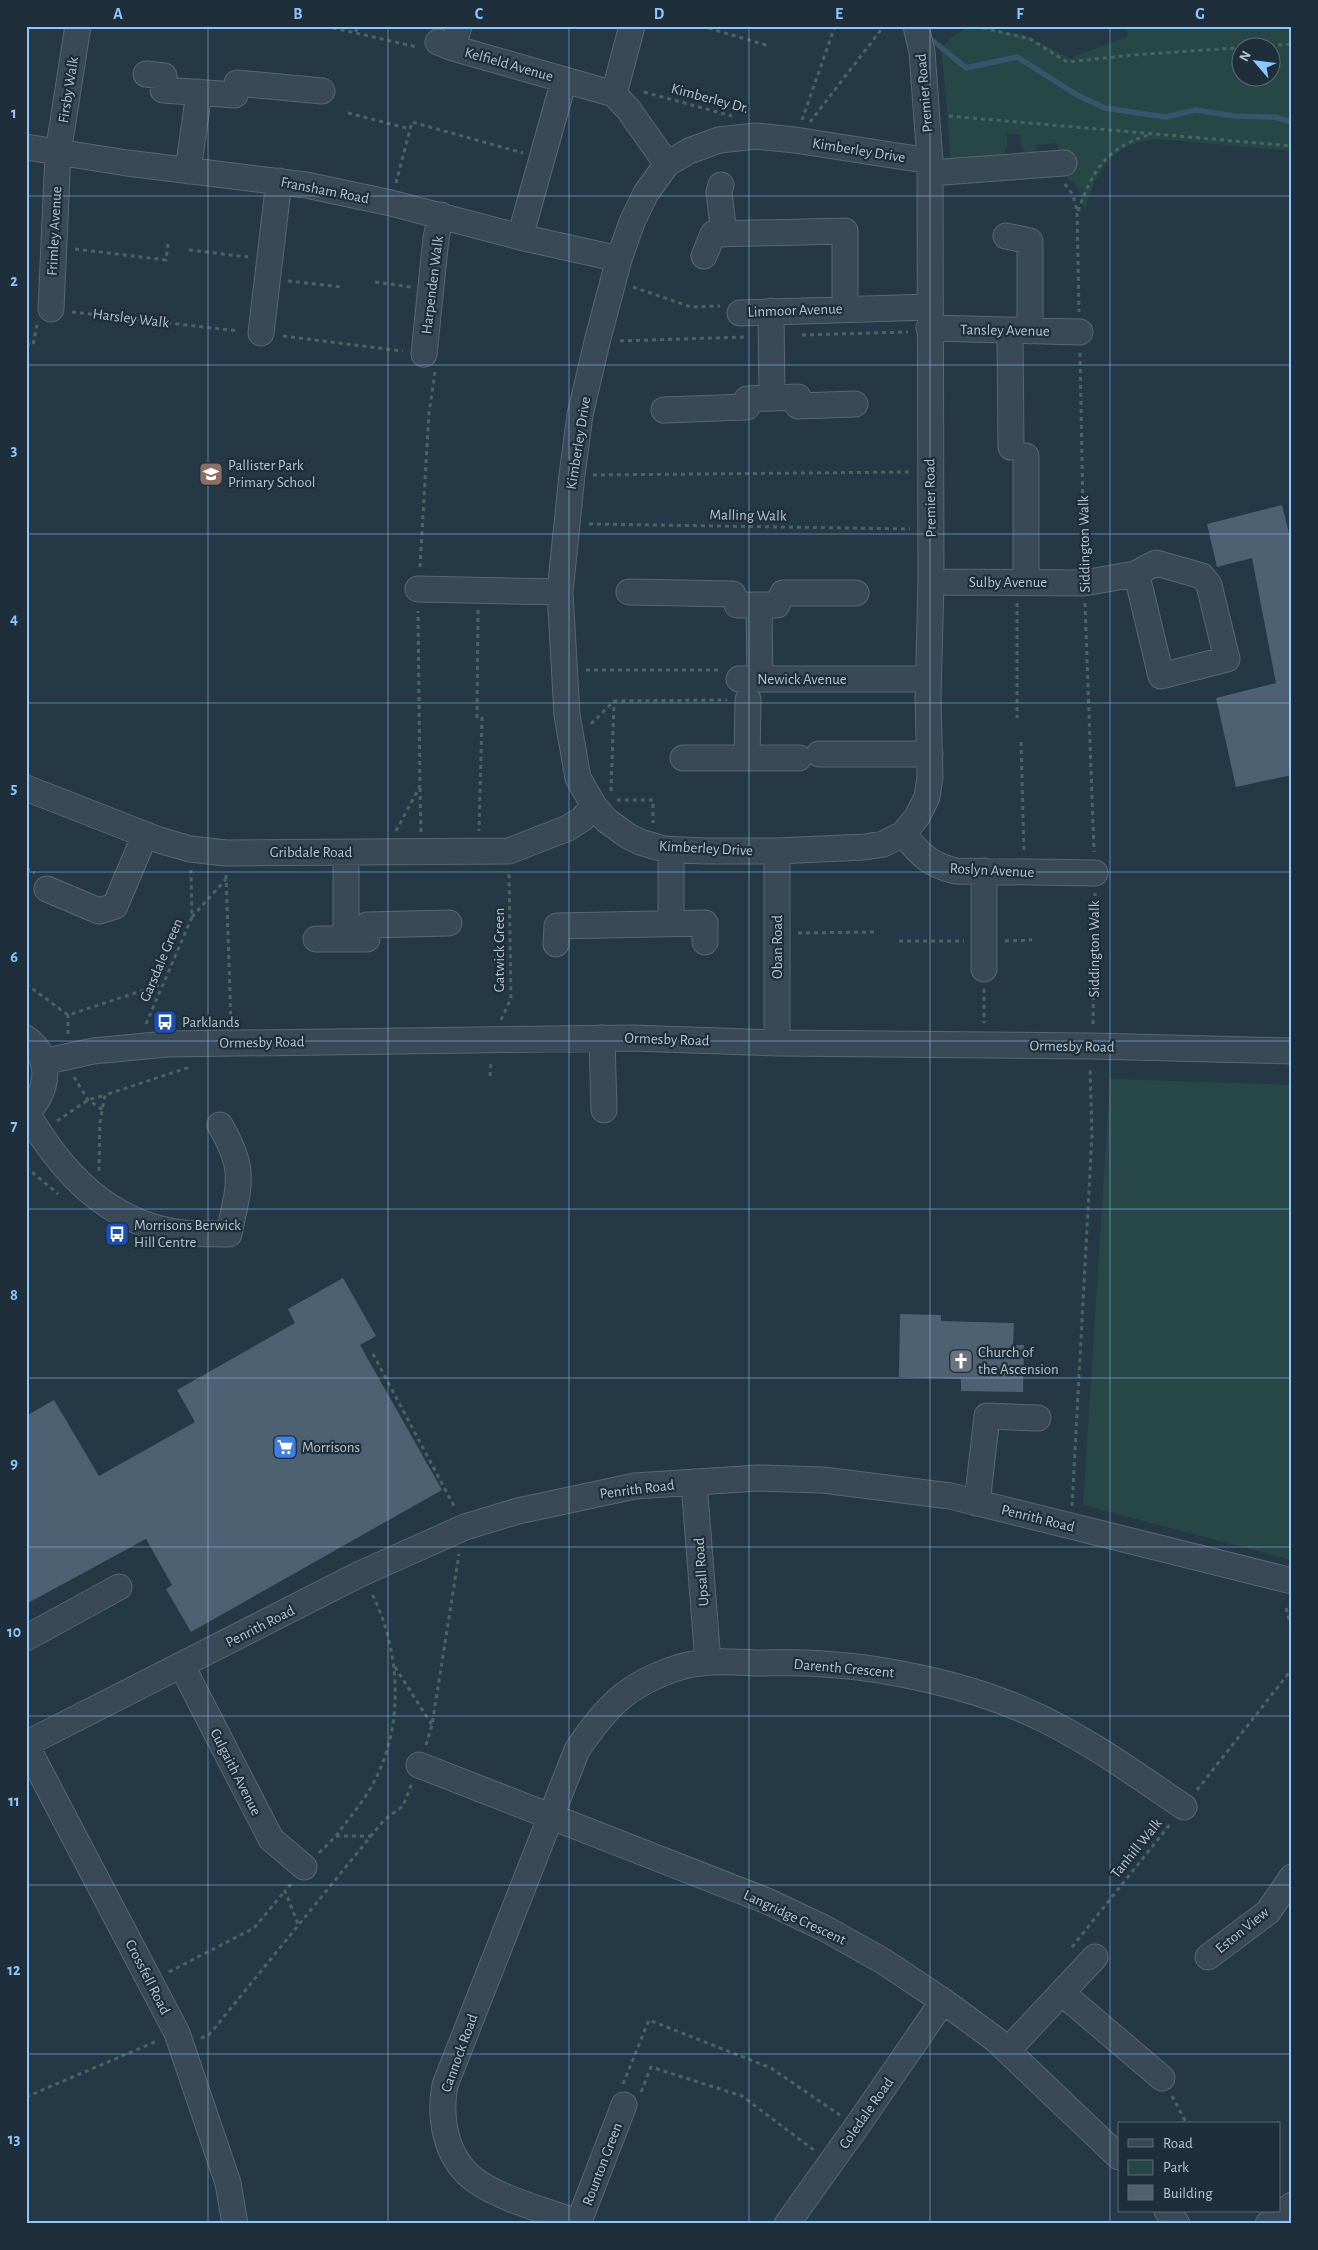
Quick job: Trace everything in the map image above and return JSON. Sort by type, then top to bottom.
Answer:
[{"type":"street","name":"Firsby Walk","points":[[58,153],[78,26]]},
{"type":"street","points":[[632,26],[615,90],[667,164]]},
{"type":"street","name":"Premier Road","points":[[777,851],[865,847],[883,844],[903,834],[917,816],[927,797],[930,777],[928,679],[931,582],[930,167],[922,52],[916,26]]},
{"type":"street","name":"Kelfield Avenue","points":[[450,39],[564,80],[615,90]]},
{"type":"street","points":[[146,74],[164,76],[163,90],[235,95],[237,83],[322,91]]},
{"type":"street","points":[[520,238],[564,80]]},
{"type":"street","points":[[188,171],[199,92]]},
{"type":"street","name":"Kimberley Drive","points":[[777,851],[663,848],[628,836],[616,828],[594,806],[578,778],[567,715],[560,592],[566,524],[580,415],[616,270],[632,222],[646,193],[667,164],[689,151],[719,140],[756,136],[795,140],[930,167]]},
{"type":"street","name":"Fransham Road","points":[[26,147],[188,171],[279,181],[391,203],[441,215],[520,238],[616,270]]},
{"type":"street","name":"Frimley Avenue","points":[[51,309],[58,153]]},
{"type":"street","points":[[930,167],[1064,172]]},
{"type":"street","points":[[261,333],[267,269],[279,181]]},
{"type":"street","points":[[721,185],[719,192],[724,234]]},
{"type":"street","name":"Harpenden Walk","points":[[424,354],[441,215]]},
{"type":"street","points":[[704,256],[713,234],[844,230],[845,309]]},
{"type":"street","points":[[1006,236],[1030,241],[1020,331],[1018,452],[1021,582]]},
{"type":"street","name":"Linmoor Avenue","points":[[740,313],[845,309],[930,318]]},
{"type":"street","points":[[771,311],[772,398]]},
{"type":"street","name":"Tansley Avenue","points":[[930,318],[1020,331],[1080,332]]},
{"type":"street","points":[[664,410],[747,407],[747,399],[798,397],[798,406],[855,404]]},
{"type":"street","name":"Sulby Avenue","points":[[931,582],[1084,583],[1135,574],[1156,563],[1202,576],[1209,585],[1227,659],[1161,676],[1135,574]]},
{"type":"street","points":[[418,589],[560,592]]},
{"type":"street","points":[[629,592],[733,594],[737,605],[777,605],[783,593],[856,593]]},
{"type":"street","points":[[747,758],[749,686],[759,605]]},
{"type":"street","name":"Newick Avenue","points":[[749,686],[928,679]]},
{"type":"street","points":[[683,758],[930,754]]},
{"type":"street","name":"Gribdale Road","points":[[26,788],[145,835],[190,849],[226,853],[509,851],[568,828],[582,819],[594,806]]},
{"type":"street","name":"Roslyn Avenue","points":[[903,834],[924,858],[938,867],[956,871],[1095,873]]},
{"type":"street","points":[[47,889],[99,911],[115,906],[145,835]]},
{"type":"street","points":[[663,848],[671,923]]},
{"type":"street","name":"Oban Road","points":[[777,851],[777,1043]]},
{"type":"street","points":[[346,852],[346,938]]},
{"type":"street","points":[[984,871],[984,969]]},
{"type":"street","points":[[556,944],[558,926],[671,923],[705,923],[705,942]]},
{"type":"street","points":[[316,939],[367,939],[367,925],[449,924]]},
{"type":"street","points":[[26,1038],[36,1047],[43,1062],[46,1082],[30,1119],[56,1158],[99,1201],[125,1216],[177,1232],[229,1234],[240,1173],[237,1158],[220,1125]]},
{"type":"street","points":[[602,1038],[604,1110]]},
{"type":"street","name":"Ormesby Road","points":[[43,1062],[93,1051],[232,1042],[602,1038],[777,1043],[1090,1046],[1292,1051]]},
{"type":"street","points":[[977,1503],[987,1416],[1038,1418]]},
{"type":"street","name":"Penrith Road","points":[[26,1745],[360,1574],[465,1527],[571,1498],[635,1486],[758,1478],[824,1480],[950,1496],[1292,1581]]},
{"type":"street","name":"Upsall Road","points":[[694,1482],[708,1662]]},
{"type":"street","points":[[26,1638],[119,1588]]},
{"type":"street","name":"Darenth Crescent","points":[[551,1817],[576,1750],[596,1722],[617,1699],[646,1681],[677,1668],[708,1662],[824,1664],[908,1674],[972,1692],[1024,1710],[1084,1739],[1184,1807]]},
{"type":"street","name":"Culgaith Avenue","points":[[182,1666],[271,1839],[304,1867]]},
{"type":"street","name":"Crossfell Road","points":[[26,1745],[180,2040],[228,2183],[235,2224]]},
{"type":"street","name":"Langridge Crescent","points":[[419,1765],[767,1901],[824,1928],[883,1961],[943,2001],[1008,2050],[1118,2156]]},
{"type":"street","name":"Cannock Road","points":[[551,1817],[445,2085],[442,2118],[452,2150],[470,2176],[486,2187],[502,2194],[579,2223]]},
{"type":"street","name":"Eston View","points":[[1208,1957],[1268,1912],[1292,1877]]},
{"type":"street","points":[[1008,2050],[1095,1957]]},
{"type":"street","points":[[1062,1993],[1162,2078]]},
{"type":"street","name":"Coledale Road","points":[[800,2219],[831,2163],[943,2001]]},
{"type":"street","name":"Rounton Green","points":[[579,2223],[624,2105]]},
{"type":"street","points":[[1270,2220],[1292,2205]]},
{"type":"street","points":[[1168,2212],[1177,2224]]},
{"type":"path","points":[[325,26],[434,51],[450,39]]},
{"type":"path","points":[[356,32],[357,26]]},
{"type":"path","points":[[700,26],[769,46]]},
{"type":"path","points":[[795,140],[835,26]]},
{"type":"path","points":[[795,140],[884,26]]},
{"type":"path","points":[[976,26],[1030,39],[1067,62],[1133,55],[1292,44]]},
{"type":"path","name":"Kimberley Dr.","points":[[615,90],[736,117]]},
{"type":"path","points":[[348,113],[410,129]]},
{"type":"path","points":[[926,114],[1292,146]]},
{"type":"path","points":[[391,203],[412,122],[542,158]]},
{"type":"path","points":[[1077,211],[1086,187],[1106,158],[1120,146],[1151,134]]},
{"type":"path","name":"Siddington Walk","points":[[1064,172],[1077,211],[1084,583],[1095,873],[1094,1013],[1090,1046],[1092,1135],[1071,1526]]},
{"type":"path","points":[[54,246],[166,260],[168,244]]},
{"type":"path","points":[[189,250],[342,287]]},
{"type":"path","name":"Linmoor Avenue","points":[[616,270],[691,307],[742,305],[740,313]]},
{"type":"path","points":[[374,282],[431,290]]},
{"type":"path","points":[[26,344],[33,345],[39,316],[51,309]]},
{"type":"path","name":"Harsley Walk","points":[[51,309],[424,354]]},
{"type":"path","points":[[572,475],[930,472]]},
{"type":"path","name":"Malling Walk","points":[[566,524],[930,529]]},
{"type":"path","points":[[1017,718],[1021,582]]},
{"type":"path","points":[[478,591],[477,718],[482,718],[478,852]]},
{"type":"path","name":"Newick Avenue","points":[[563,670],[738,670],[749,686]]},
{"type":"path","points":[[614,701],[611,800],[653,800],[663,848]]},
{"type":"path","points":[[1022,742],[1024,872]]},
{"type":"path","points":[[420,786],[422,852]]},
{"type":"path","name":"Garsdale Green","points":[[136,1047],[192,917],[190,849]]},
{"type":"path","name":"Gatwick Green","points":[[490,1076],[492,1040],[511,998],[509,851]]},
{"type":"path","points":[[226,853],[232,1042]]},
{"type":"path","points":[[192,917],[226,879]]},
{"type":"path","points":[[777,933],[878,932]]},
{"type":"path","points":[[899,941],[984,941]]},
{"type":"path","points":[[984,969],[984,1046]]},
{"type":"path","points":[[26,984],[68,1015],[164,984]]},
{"type":"path","points":[[30,1119],[71,1114],[88,1100],[193,1066]]},
{"type":"path","points":[[99,1201],[100,1122],[105,1095]]},
{"type":"path","points":[[26,1167],[60,1196]]},
{"type":"path","points":[[26,2097],[180,2040],[209,2035],[384,1820],[403,1806],[432,1725],[465,1527],[373,1354]]},
{"type":"path","points":[[151,1982],[254,1928],[304,1867],[336,1836],[376,1780],[388,1744],[394,1714],[395,1666],[380,1609],[360,1574]]},
{"type":"path","points":[[1286,1608],[1292,1631]]},
{"type":"path","points":[[395,1666],[432,1725]]},
{"type":"path","name":"Tanhill Walk","points":[[1069,1951],[1292,1669]]},
{"type":"path","points":[[336,1836],[371,1836]]},
{"type":"path","points":[[285,1891],[298,1924]]},
{"type":"path","points":[[831,2163],[742,2096],[651,2067],[634,2110],[615,2102],[649,2020],[772,2068],[857,2126]]},
{"type":"path","points":[[1162,2078],[1186,2122]]},
{"type":"green space","points":[[970,26],[1025,35],[1073,60],[1074,56],[1128,37],[1125,26],[1292,26],[1292,151],[1159,139],[1143,141],[1118,152],[1109,160],[1095,182],[1085,210],[1077,187],[1061,171],[1057,143],[1036,145],[1037,158],[1023,150],[1020,134],[1007,134],[1007,147],[1004,155],[953,159],[950,157],[941,50],[951,38]]},
{"type":"green space","points":[[1110,1079],[1292,1085],[1292,1560],[1083,1505]]},
{"type":"building","points":[[1282,505],[1292,545],[1292,775],[1236,787],[1216,698],[1276,683],[1252,558],[1217,567],[1207,524]]},
{"type":"building","name":"Morrisons","points":[[343,1278],[376,1336],[360,1345],[442,1490],[191,1632],[166,1589],[172,1585],[146,1539],[26,1604],[26,1416],[54,1400],[99,1476],[195,1422],[177,1390],[295,1323],[288,1309]]},
{"type":"building","name":"Church of the Ascension","points":[[900,1314],[941,1315],[941,1321],[1014,1323],[1013,1345],[1024,1345],[1023,1392],[961,1391],[961,1379],[899,1377]]},
{"type":"waterway","points":[[926,35],[966,68],[1017,57],[1077,95],[1105,108],[1165,117],[1196,110],[1234,116],[1274,117],[1292,122]]},
{"type":"place","name":"Pallister Park Primary School","points":[[211,474]]},
{"type":"place","name":"Parklands","points":[[165,1022]]},
{"type":"place","name":"Morrisons Berwick Hill Centre","points":[[117,1234]]},
{"type":"place","name":"Church of the Ascension","points":[[961,1361]]},
{"type":"place","name":"Morrisons","points":[[285,1447]]}]
